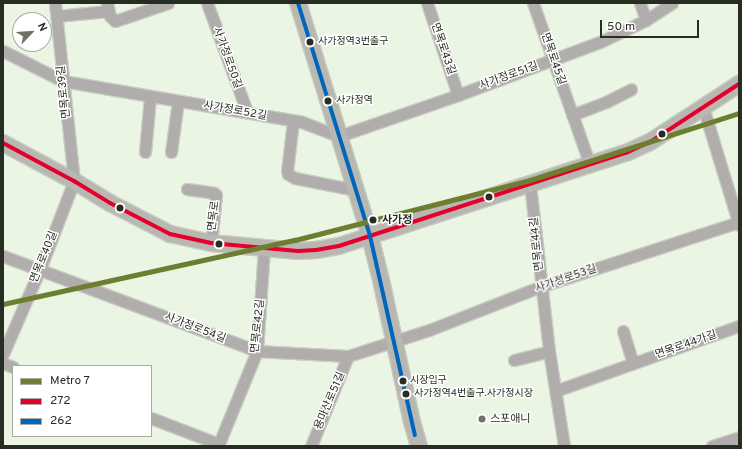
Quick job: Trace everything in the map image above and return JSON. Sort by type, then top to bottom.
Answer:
[{"type":"street","name":"면목로39길","points":[[55,3],[74,181]]},
{"type":"street","points":[[57,16],[108,7],[111,18],[117,20],[168,3]]},
{"type":"street","name":"사가정로50길","points":[[207,3],[247,112]]},
{"type":"street","points":[[298,3],[370,236],[417,442]]},
{"type":"street","name":"면목로43길","points":[[427,3],[458,95]]},
{"type":"street","name":"면목로45길","points":[[534,3],[590,165]]},
{"type":"street","points":[[640,3],[646,20]]},
{"type":"street","name":"사가정로51길","points":[[339,136],[458,95],[600,42],[646,20],[672,3]]},
{"type":"street","name":"사가정로52길","points":[[3,51],[63,82],[302,122],[339,136]]},
{"type":"street","name":"면목로","points":[[3,143],[74,181],[110,203],[161,230],[179,237],[264,248],[298,251],[316,250],[339,246],[626,153],[650,142],[739,84]]},
{"type":"street","points":[[572,115],[606,102],[631,90]]},
{"type":"street","points":[[145,152],[150,96]]},
{"type":"street","points":[[171,152],[178,101]]},
{"type":"street","points":[[703,107],[739,223]]},
{"type":"street","points":[[293,121],[287,171],[288,174],[295,178],[355,190]]},
{"type":"street","name":"면목로40길","points":[[3,354],[40,269],[74,181]]},
{"type":"street","name":"면목로44길","points":[[530,184],[549,352],[564,446]]},
{"type":"street","name":"면목로","points":[[187,189],[214,193],[216,195],[210,242]]},
{"type":"street","name":"사가정로53길","points":[[394,343],[542,286],[739,223]]},
{"type":"street","name":"면목로42길","points":[[219,445],[257,352],[264,248]]},
{"type":"street","name":"사가정로54길","points":[[3,256],[257,352],[348,356],[394,343]]},
{"type":"street","name":"면목로44가길","points":[[555,391],[739,326]]},
{"type":"street","points":[[622,331],[633,364]]},
{"type":"street","points":[[514,360],[549,352]]},
{"type":"street","name":"용마산로51길","points":[[311,446],[348,356]]},
{"type":"street","points":[[152,418],[219,445]]},
{"type":"street","points":[[712,446],[739,437]]},
{"type":"metro line","name":"7","points":[[3,304],[295,240],[530,180],[739,113]]},
{"type":"transit line","name":"262","points":[[298,3],[370,236],[415,435]]},
{"type":"transit line","name":"272","points":[[3,143],[74,181],[110,203],[170,234],[211,243],[298,251],[316,250],[339,246],[626,153],[650,142],[739,84]]},
{"type":"place","name":"사가정역3번출구","points":[[310,42]]},
{"type":"place","name":"사가정역","points":[[328,101]]},
{"type":"place","name":"사가정","points":[[373,220]]},
{"type":"place","name":"시장입구","points":[[403,381]]},
{"type":"place","name":"사가정역4번출구.사가정시장","points":[[406,394]]},
{"type":"place","name":"스포애니","points":[[482,419]]}]
